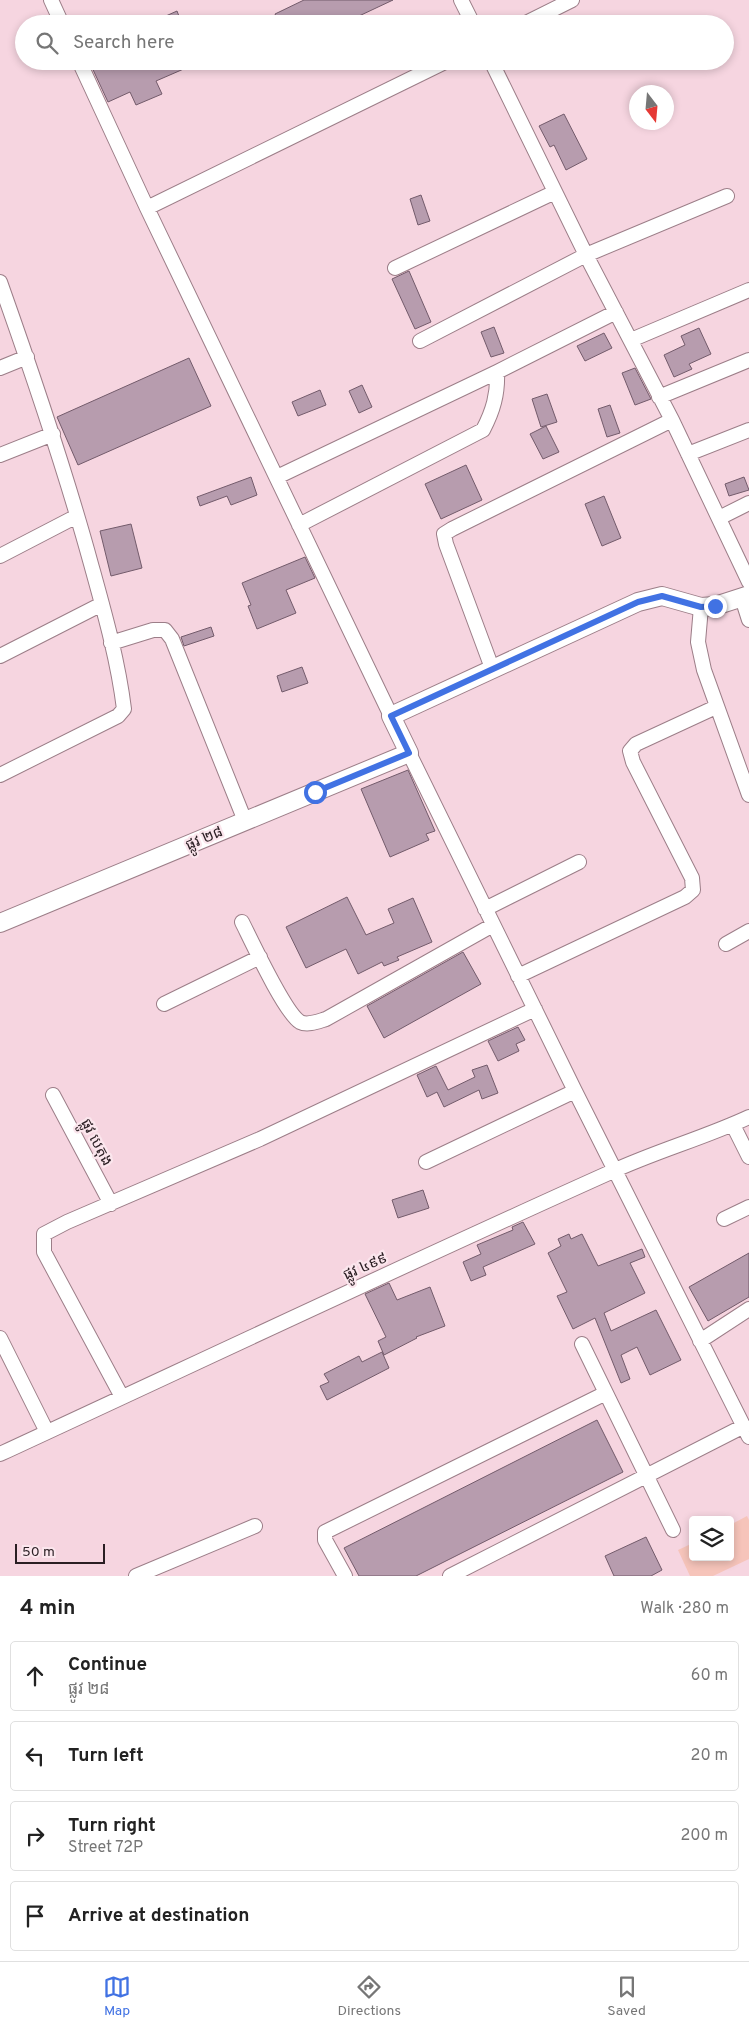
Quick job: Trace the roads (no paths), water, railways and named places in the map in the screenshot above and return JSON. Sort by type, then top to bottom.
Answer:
[{"type":"street","points":[[51,0],[58,15]]},
{"type":"street","points":[[461,0],[468,15]]},
{"type":"street","points":[[542,15],[572,0]]},
{"type":"street","points":[[83,70],[147,208],[534,1010],[746,1431],[647,1475],[450,1576]]},
{"type":"street","points":[[147,208],[429,70]]},
{"type":"street","points":[[495,70],[586,255],[672,420],[719,518],[747,592],[749,620]]},
{"type":"street","points":[[395,268],[555,192]]},
{"type":"street","points":[[420,341],[586,255],[727,196]]},
{"type":"street","points":[[0,282],[53,434],[77,516],[112,643],[124,708],[118,716],[0,775]]},
{"type":"street","points":[[631,340],[749,290]]},
{"type":"street","points":[[277,477],[497,372],[616,312]]},
{"type":"street","points":[[0,368],[26,356]]},
{"type":"street","points":[[659,397],[749,360]]},
{"type":"street","points":[[299,524],[483,430],[495,404],[498,389],[497,372]]},
{"type":"street","points":[[492,668],[444,534],[452,528],[672,420]]},
{"type":"street","points":[[688,454],[749,430]]},
{"type":"street","points":[[0,455],[53,434]]},
{"type":"street","points":[[719,518],[749,503]]},
{"type":"street","points":[[0,556],[77,516]]},
{"type":"street","points":[[391,716],[638,602],[662,596],[701,607],[715,606],[747,592]]},
{"type":"street","points":[[0,656],[102,604]]},
{"type":"street","points":[[701,607],[698,642],[704,670],[749,795]]},
{"type":"street","points":[[112,643],[153,630],[165,630],[172,639],[245,821]]},
{"type":"street","points":[[518,976],[685,897],[693,890],[692,878],[633,762],[630,751],[636,744],[716,707]]},
{"type":"street","name":"ផ្លូវ ២៨","points":[[0,923],[409,753]]},
{"type":"street","points":[[485,909],[580,862]]},
{"type":"street","points":[[242,922],[281,996],[301,1023],[309,1024],[326,1019],[493,925]]},
{"type":"street","points":[[726,944],[749,931]]},
{"type":"street","points":[[164,1004],[260,956]]},
{"type":"street","points":[[122,1398],[44,1252],[44,1234],[67,1222],[260,1139],[534,1010]]},
{"type":"street","points":[[426,1162],[575,1092]]},
{"type":"street","name":"ផ្លូវ បេតុង","points":[[53,1095],[111,1204]]},
{"type":"street","name":"ផ្លូវ ៤៩៩","points":[[0,1454],[614,1170],[733,1125],[749,1117]]},
{"type":"street","points":[[733,1125],[749,1157]]},
{"type":"street","points":[[724,1219],[749,1206]]},
{"type":"street","points":[[700,1341],[749,1309]]},
{"type":"street","points":[[0,1338],[46,1432]]},
{"type":"street","points":[[582,1344],[673,1530]]},
{"type":"street","points":[[345,1576],[325,1540],[325,1532],[606,1393]]},
{"type":"street","points":[[136,1576],[255,1526]]}]
